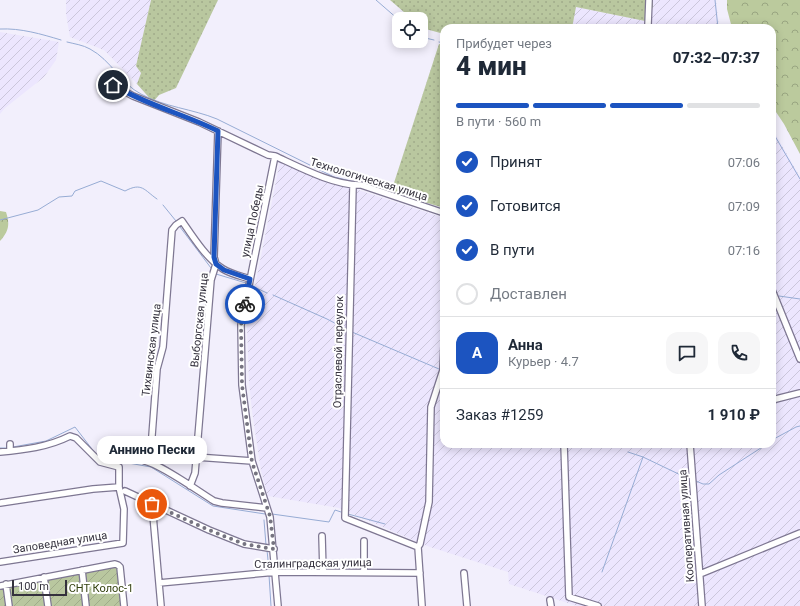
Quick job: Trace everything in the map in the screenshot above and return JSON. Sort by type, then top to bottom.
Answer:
[{"type":"street","points":[[648,24],[649,0]]},
{"type":"street","name":"Технологическая улица","points":[[113,85],[133,96],[199,122],[268,155],[275,156],[322,176],[353,186],[361,186],[440,212]]},
{"type":"street","name":"Выборгская улица","points":[[190,486],[195,473],[211,280],[216,264],[214,257],[218,131]]},
{"type":"street","name":"улица Победы","points":[[275,156],[241,325],[242,385],[252,462],[270,516],[278,606]]},
{"type":"street","name":"Отраслевой переулок","points":[[353,186],[344,518],[418,547]]},
{"type":"street","name":"Тихвинская улица","points":[[190,486],[147,462],[157,369],[163,347],[172,230],[176,225],[182,221],[196,242],[216,264]]},
{"type":"street","points":[[216,264],[224,270],[250,279]]},
{"type":"street","points":[[776,305],[800,359]]},
{"type":"street","points":[[422,606],[418,547],[420,544],[429,502],[431,407],[440,379]]},
{"type":"street","points":[[776,399],[800,393]]},
{"type":"street","points":[[0,452],[10,448],[36,448],[57,442],[70,436],[76,438],[100,462],[119,467],[119,487],[93,489],[0,503]]},
{"type":"street","points":[[564,448],[569,597],[598,606]]},
{"type":"street","name":"Кооперативная улица","points":[[690,448],[702,606]]},
{"type":"street","points":[[196,457],[252,462]]},
{"type":"street","points":[[190,486],[214,501],[267,508]]},
{"type":"street","name":"Заповедная улица","points":[[0,562],[123,543],[124,509],[119,487]]},
{"type":"street","points":[[125,491],[209,530],[244,544],[274,549]]},
{"type":"street","points":[[152,504],[161,606]]},
{"type":"street","points":[[700,574],[800,533]]},
{"type":"street","points":[[322,536],[323,572]]},
{"type":"street","points":[[364,541],[364,572]]},
{"type":"street","points":[[9,606],[3,585],[118,564],[120,567],[124,606]]},
{"type":"street","points":[[82,570],[86,606]]},
{"type":"street","name":"Сталинградская улица","points":[[159,583],[276,572],[420,573]]},
{"type":"street","points":[[464,573],[468,606]]},
{"type":"street","points":[[44,577],[48,606]]},
{"type":"shaded area","points":[[66,0],[151,0],[136,66],[141,73],[137,84],[104,50],[70,37],[66,14]]},
{"type":"shaded area","points":[[653,0],[716,0],[719,24],[573,24],[575,7],[645,21],[653,7]]},
{"type":"shaded area","points":[[0,32],[59,42],[56,60],[44,77],[5,108],[0,114]]},
{"type":"shaded area","points":[[776,135],[800,177],[800,606],[577,606],[509,584],[508,572],[424,545],[339,508],[268,496],[261,471],[252,411],[249,382],[247,326],[280,161],[322,178],[440,217],[440,448],[776,448]]},
{"type":"green space","points":[[151,0],[218,0],[176,88],[159,95],[153,102],[137,84],[141,73],[136,66]]},
{"type":"green space","points":[[390,0],[653,0],[653,7],[645,21],[576,7],[573,24],[440,24],[440,33],[428,30],[428,12],[404,12]]},
{"type":"green space","points":[[727,0],[800,0],[800,154],[776,112],[776,24],[731,24],[727,9]]},
{"type":"green space","points":[[439,44],[440,44],[440,207],[391,192]]},
{"type":"green space","points":[[0,211],[6,212],[8,227],[0,241]]},
{"type":"green space","name":"СНТ Колос-1","points":[[118,566],[123,606],[0,606],[0,588]]},
{"type":"waterway","points":[[376,0],[392,14]]},
{"type":"waterway","points":[[715,0],[718,24]]},
{"type":"waterway","points":[[0,29],[23,30],[61,40]]},
{"type":"waterway","points":[[428,39],[434,40]]},
{"type":"waterway","points":[[67,42],[85,46],[90,49],[104,59],[134,90],[141,94],[159,102],[217,119],[334,177],[355,182]]},
{"type":"waterway","points":[[776,138],[800,179]]},
{"type":"waterway","points":[[0,220],[38,210],[59,197],[72,196],[75,191],[101,181],[125,191],[131,188],[139,187],[146,190],[157,199]]},
{"type":"waterway","points":[[163,205],[176,221]]},
{"type":"waterway","points":[[180,227],[211,268]]},
{"type":"waterway","points":[[216,274],[246,283]]},
{"type":"waterway","points":[[252,286],[267,293]]},
{"type":"waterway","points":[[273,295],[346,329]]},
{"type":"waterway","points":[[779,296],[800,299]]},
{"type":"waterway","points":[[352,332],[439,369]]},
{"type":"waterway","points":[[776,438],[800,426]]},
{"type":"waterway","points":[[13,447],[46,441],[75,427],[95,453]]},
{"type":"waterway","points":[[0,448],[7,448]]},
{"type":"waterway","points":[[696,481],[703,484],[709,484],[719,475],[761,448]]},
{"type":"waterway","points":[[628,452],[643,457],[689,479]]},
{"type":"waterway","points":[[602,572],[643,457]]},
{"type":"waterway","points":[[100,458],[151,467],[213,506],[265,514]]},
{"type":"waterway","points":[[272,514],[329,522],[335,510],[341,512]]},
{"type":"waterway","points":[[348,514],[385,524]]},
{"type":"waterway","points":[[264,520],[266,545]]},
{"type":"waterway","points":[[267,550],[269,570]]},
{"type":"waterway","points":[[269,575],[271,606]]},
{"type":"way so far","points":[[152,504],[244,544],[274,549],[270,516],[252,462],[242,385],[241,325],[245,304]]},
{"type":"place","name":"Аннино Пески","points":[[152,504]]},
{"type":"route","points":[[113,85],[133,96],[218,131],[214,257],[216,264],[224,270],[250,279],[245,304]]}]
